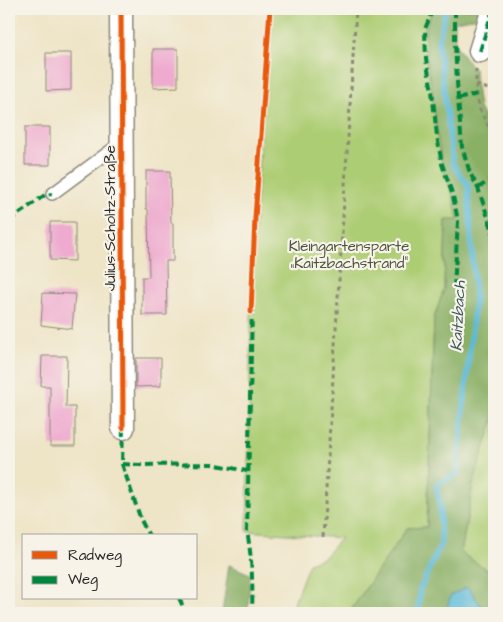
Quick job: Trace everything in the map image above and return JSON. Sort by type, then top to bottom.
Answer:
[{"type":"street","name":"Julius-Scholtz-Straße","points":[[121,9],[123,428]]},
{"type":"street","points":[[480,52],[493,9]]},
{"type":"lane","points":[[52,194],[122,143]]},
{"type":"path","points":[[323,537],[356,9]]},
{"type":"path","points":[[480,52],[475,71],[479,108],[494,137]]},
{"type":"path","points":[[476,85],[493,90]]},
{"type":"green space","name":"Kleingartensparte „Kaitzbachstrand“","points":[[270,9],[431,9],[425,29],[437,136],[442,164],[453,196],[458,221],[446,221],[444,289],[434,318],[427,527],[407,528],[349,613],[290,613],[309,563],[323,558],[341,538],[247,531],[251,312],[255,218]]},
{"type":"green space","points":[[431,9],[493,9],[491,15],[455,21],[455,44],[475,71],[479,108],[494,137],[494,417],[473,484],[461,553],[494,574],[494,613],[485,613],[484,610],[445,613],[349,613],[407,528],[427,527],[434,318],[444,289],[446,220],[458,220],[453,196],[442,164],[426,59],[425,29]]},
{"type":"green space","points":[[494,417],[494,574],[461,553],[473,484]]},
{"type":"green space","points":[[229,565],[250,574],[248,613],[222,613]]},
{"type":"water","points":[[468,587],[485,613],[445,613],[451,595]]},
{"type":"building","points":[[153,49],[178,49],[178,87],[153,88]]},
{"type":"building","points":[[46,53],[71,53],[71,90],[46,91]]},
{"type":"building","points":[[25,127],[50,127],[50,165],[25,165]]},
{"type":"building","points":[[146,171],[170,171],[173,261],[166,261],[167,315],[142,315],[142,277],[149,277]]},
{"type":"building","points":[[50,222],[75,222],[75,261],[50,260]]},
{"type":"building","points":[[43,293],[75,294],[72,329],[41,325]]},
{"type":"building","points":[[42,356],[67,356],[66,407],[75,407],[75,446],[50,446],[50,386],[41,386]]},
{"type":"building","points":[[136,358],[161,358],[161,386],[136,387]]},
{"type":"waterway","name":"Kaitzbach","points":[[418,613],[420,589],[441,544],[440,505],[436,485],[457,474],[475,298],[468,185],[453,165],[438,42],[446,9]]},
{"type":"marked path","points":[[431,9],[425,29],[426,59],[442,164],[453,196],[458,221],[454,288]]},
{"type":"marked path","points":[[455,9],[455,44],[462,147],[494,235]]},
{"type":"marked path","points":[[480,51],[493,9]]},
{"type":"marked path","points":[[458,99],[477,94]]},
{"type":"marked path","points":[[478,188],[490,180],[494,174]]},
{"type":"marked path","points":[[9,221],[45,195],[52,194]]},
{"type":"marked path","points":[[252,308],[247,531],[252,572],[252,613]]},
{"type":"marked path","points":[[123,428],[122,464],[141,520],[148,534]]},
{"type":"marked path","points":[[122,464],[212,464],[247,471]]},
{"type":"marked path","points":[[180,600],[186,613]]},
{"type":"cycle path","points":[[121,9],[123,428]]},
{"type":"cycle path","points":[[251,312],[255,218],[270,9]]}]
